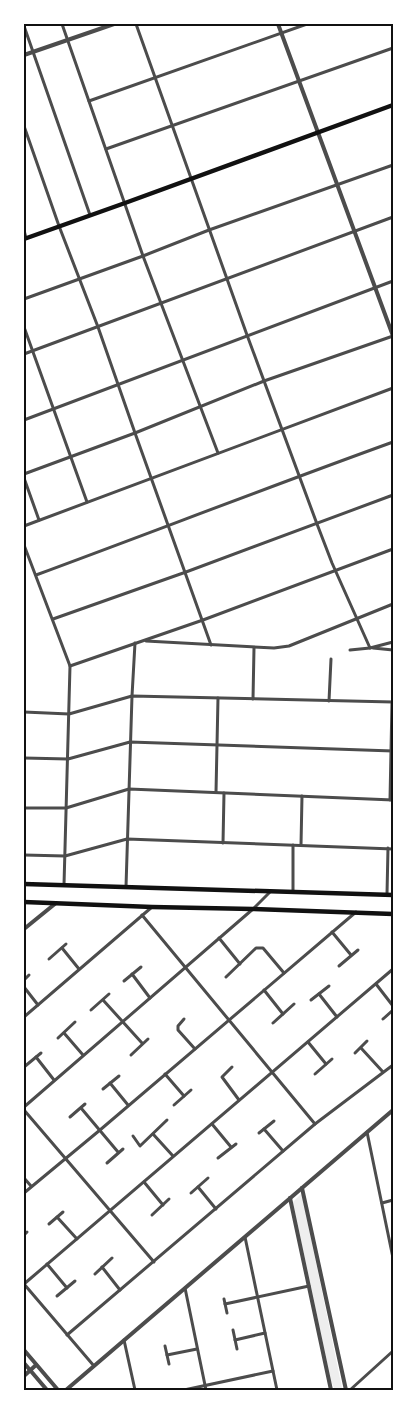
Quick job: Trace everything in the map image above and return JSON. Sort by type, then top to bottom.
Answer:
[{"type":"main road","points":[[25,238],[393,105]]},
{"type":"main road","points":[[24,884],[393,895]]},
{"type":"main road","points":[[24,902],[393,914]]},
{"type":"street","points":[[62,24],[143,256],[218,453]]},
{"type":"street","points":[[24,55],[114,24]]},
{"type":"street","points":[[136,24],[317,524],[332,563],[370,648]]},
{"type":"street","points":[[39,520],[24,476],[200,408],[264,381],[393,336],[278,24]]},
{"type":"street","points":[[89,101],[155,76],[307,24]]},
{"type":"street","points":[[24,26],[90,216]]},
{"type":"street","points":[[106,149],[393,48]]},
{"type":"street","points":[[24,126],[212,645]]},
{"type":"street","points":[[24,300],[209,230],[393,165]]},
{"type":"street","points":[[24,354],[393,217]]},
{"type":"street","points":[[24,230],[25,238]]},
{"type":"street","points":[[24,420],[393,281]]},
{"type":"street","points":[[24,327],[87,502]]},
{"type":"street","points":[[24,526],[393,388]]},
{"type":"street","points":[[36,575],[393,442]]},
{"type":"street","points":[[53,619],[393,495]]},
{"type":"street","points":[[24,545],[70,666],[64,885]]},
{"type":"street","points":[[70,666],[203,620],[393,549]]},
{"type":"street","points":[[143,641],[254,648],[289,646],[393,604]]},
{"type":"street","points":[[350,650],[370,648],[393,642]]},
{"type":"street","points":[[126,887],[135,643]]},
{"type":"street","points":[[253,699],[254,648]]},
{"type":"street","points":[[370,648],[393,650]]},
{"type":"street","points":[[329,701],[331,659]]},
{"type":"street","points":[[24,712],[69,714],[132,696],[392,702],[392,800],[129,789],[66,808],[24,808]]},
{"type":"street","points":[[216,792],[218,698]]},
{"type":"street","points":[[24,758],[68,759],[130,742],[392,751]]},
{"type":"street","points":[[223,843],[224,793]]},
{"type":"street","points":[[301,845],[302,796]]},
{"type":"street","points":[[24,855],[65,856],[127,840],[393,849]]},
{"type":"street","points":[[293,845],[293,892]]},
{"type":"street","points":[[387,894],[388,848]]},
{"type":"street","points":[[154,1262],[24,1108],[253,909],[271,891]]},
{"type":"street","points":[[24,930],[56,903]]},
{"type":"street","points":[[24,1017],[152,907]]},
{"type":"street","points":[[24,1193],[356,912]]},
{"type":"street","points":[[142,916],[315,1124]]},
{"type":"street","points":[[332,932],[351,955]]},
{"type":"street","points":[[219,938],[240,964]]},
{"type":"street","points":[[49,959],[66,944]]},
{"type":"street","points":[[226,977],[256,948],[260,947],[263,948],[284,973]]},
{"type":"street","points":[[62,948],[79,969]]},
{"type":"street","points":[[339,966],[358,950]]},
{"type":"street","points":[[124,981],[141,967]]},
{"type":"street","points":[[94,1366],[24,1284],[393,969]]},
{"type":"street","points":[[132,974],[150,998]]},
{"type":"street","points":[[24,980],[29,975]]},
{"type":"street","points":[[376,984],[393,1006]]},
{"type":"street","points":[[311,1000],[330,986]]},
{"type":"street","points":[[24,987],[38,1005]]},
{"type":"street","points":[[264,990],[283,1014]]},
{"type":"street","points":[[91,1010],[109,994]]},
{"type":"street","points":[[318,994],[337,1017]]},
{"type":"street","points":[[102,1000],[142,1043]]},
{"type":"street","points":[[273,1023],[294,1004]]},
{"type":"street","points":[[384,1019],[393,1010]]},
{"type":"street","points":[[184,1019],[178,1026],[178,1030],[195,1049]]},
{"type":"street","points":[[58,1038],[75,1022]]},
{"type":"street","points":[[64,1033],[83,1055]]},
{"type":"street","points":[[131,1054],[148,1038]]},
{"type":"street","points":[[308,1042],[326,1064]]},
{"type":"street","points":[[355,1053],[367,1042]]},
{"type":"street","points":[[361,1048],[383,1072]]},
{"type":"street","points":[[24,1067],[41,1053]]},
{"type":"street","points":[[36,1057],[54,1080]]},
{"type":"street","points":[[315,1074],[332,1059]]},
{"type":"street","points":[[67,1335],[315,1124],[393,1065]]},
{"type":"street","points":[[232,1067],[222,1077],[239,1100]]},
{"type":"street","points":[[165,1074],[184,1096]]},
{"type":"street","points":[[103,1089],[119,1076]]},
{"type":"street","points":[[110,1083],[128,1105]]},
{"type":"street","points":[[174,1104],[191,1090]]},
{"type":"street","points":[[70,1117],[85,1104]]},
{"type":"street","points":[[81,1108],[118,1152]]},
{"type":"street","points":[[66,1390],[393,1110]]},
{"type":"street","points":[[133,1136],[140,1146],[167,1120]]},
{"type":"street","points":[[259,1133],[274,1121]]},
{"type":"street","points":[[212,1124],[231,1147]]},
{"type":"street","points":[[264,1129],[283,1151]]},
{"type":"street","points":[[367,1132],[393,1258]]},
{"type":"street","points":[[153,1134],[172,1156]]},
{"type":"street","points":[[218,1158],[236,1144]]},
{"type":"street","points":[[107,1163],[122,1149]]},
{"type":"street","points":[[24,1178],[31,1186]]},
{"type":"street","points":[[191,1193],[208,1178]]},
{"type":"street","points":[[144,1182],[163,1205]]},
{"type":"street","points":[[198,1187],[216,1209]]},
{"type":"street","points":[[302,1188],[346,1390]]},
{"type":"street","points":[[290,1198],[331,1390]]},
{"type":"street","points":[[152,1215],[169,1199]]},
{"type":"street","points":[[382,1202],[393,1200]]},
{"type":"street","points":[[49,1224],[63,1212]]},
{"type":"street","points":[[57,1217],[77,1239]]},
{"type":"street","points":[[245,1237],[278,1390]]},
{"type":"street","points":[[95,1274],[112,1258]]},
{"type":"street","points":[[47,1264],[67,1288]]},
{"type":"street","points":[[102,1267],[120,1290]]},
{"type":"street","points":[[57,1296],[75,1281]]},
{"type":"street","points":[[225,1304],[309,1286]]},
{"type":"street","points":[[185,1288],[205,1388]]},
{"type":"street","points":[[224,1299],[227,1313]]},
{"type":"street","points":[[233,1330],[237,1349]]},
{"type":"street","points":[[235,1340],[265,1334]]},
{"type":"street","points":[[124,1340],[135,1390]]},
{"type":"street","points":[[165,1346],[168,1364]]},
{"type":"street","points":[[167,1355],[197,1348]]},
{"type":"street","points":[[24,1350],[58,1390]]},
{"type":"street","points":[[350,1390],[393,1351]]},
{"type":"street","points":[[24,1363],[47,1390]]},
{"type":"street","points":[[24,1376],[36,1365]]},
{"type":"street","points":[[184,1390],[205,1388],[273,1371]]},
{"type":"shaded area","points":[[301,1194],[342,1388],[340,1390],[335,1390],[331,1381],[293,1202]]}]
